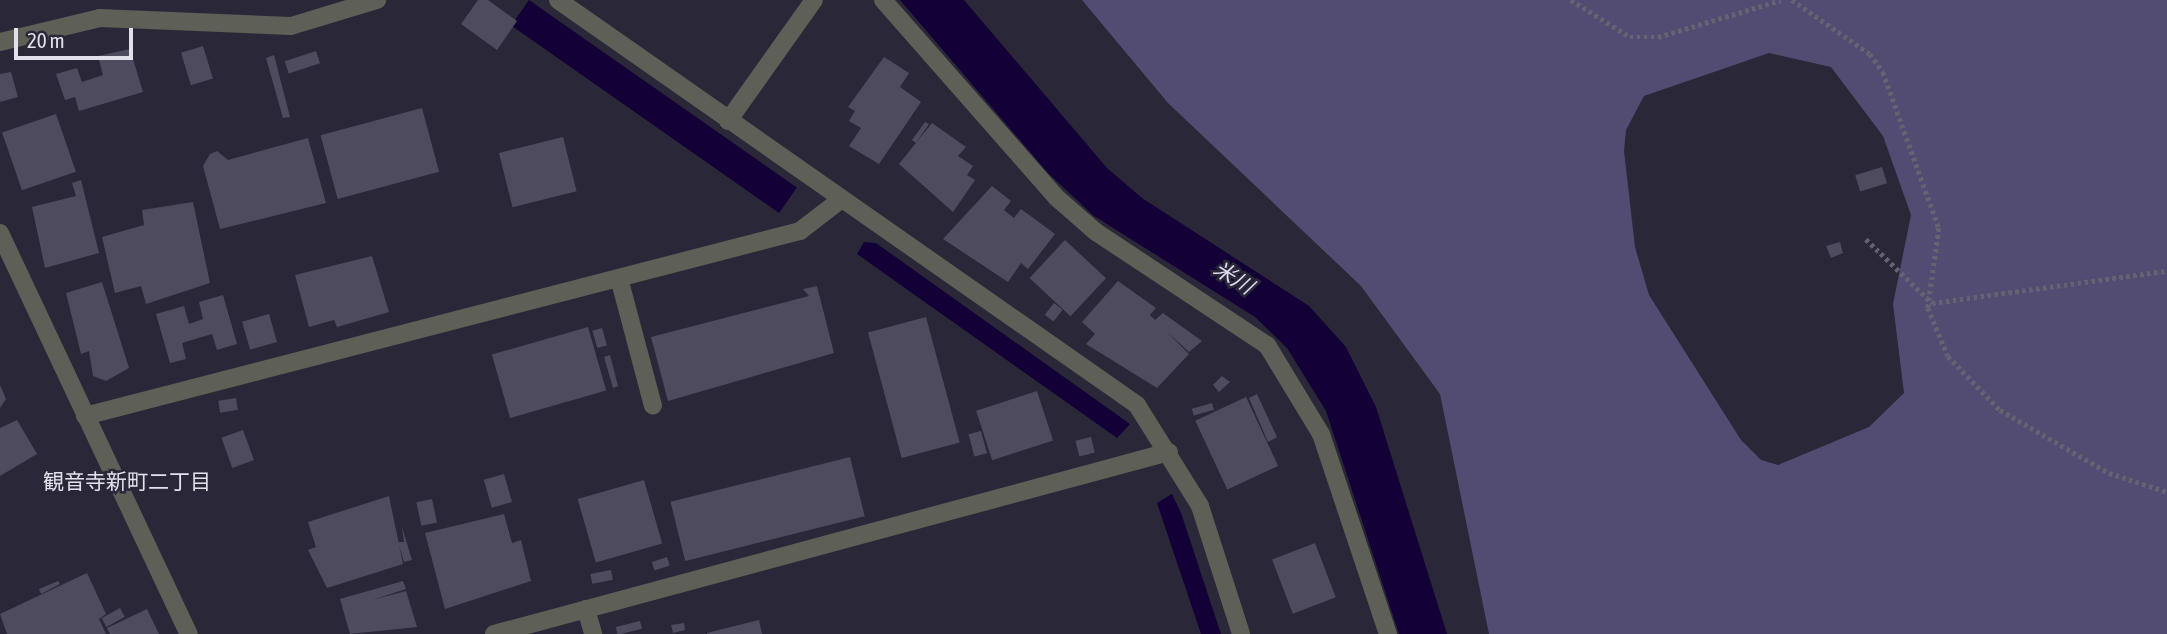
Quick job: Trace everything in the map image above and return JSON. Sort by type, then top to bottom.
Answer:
[{"type":"street","points":[[0,42],[100,18],[291,26],[377,0]]},
{"type":"street","points":[[558,0],[839,201],[1137,405],[1169,452],[1199,506],[1241,634]]},
{"type":"street","points":[[728,121],[814,0]]},
{"type":"street","points":[[883,0],[1057,198],[1096,232],[1267,345],[1321,434],[1388,634]]},
{"type":"street","points":[[85,416],[800,231],[839,201]]},
{"type":"street","points":[[0,233],[189,634]]},
{"type":"street","points":[[619,278],[653,406]]},
{"type":"street","points":[[494,634],[1169,452]]},
{"type":"street","points":[[586,610],[593,634]]},
{"type":"path","points":[[1572,0],[1630,37],[1658,37],[1781,0]]},
{"type":"path","points":[[1792,0],[1870,54],[1883,72],[1939,228],[1938,264],[1927,296],[1948,356],[2000,410],[2109,473],[2167,492]]},
{"type":"path","points":[[1866,239],[1927,296],[1944,304],[2167,271]]},
{"type":"shaded area","points":[[1082,0],[2167,0],[2167,634],[1489,634],[1440,394],[1361,286],[1168,103]],"holes":[[[1769,53],[1831,67],[1883,136],[1911,215],[1893,304],[1904,393],[1869,427],[1778,465],[1761,460],[1741,440],[1649,295],[1635,247],[1624,151],[1626,130],[1644,96]]]},
{"type":"water","points":[[529,0],[797,188],[779,213],[511,25]]},
{"type":"water","name":"米川","points":[[900,0],[964,0],[1107,168],[1142,198],[1309,306],[1346,347],[1376,407],[1447,634],[1399,634],[1326,411],[1287,348],[1255,317],[1094,216],[1048,173]]},
{"type":"water","points":[[864,242],[876,243],[1130,424],[1117,438],[857,254]]},
{"type":"water","points":[[1172,494],[1181,513],[1221,634],[1201,634],[1157,503]]},
{"type":"building","points":[[478,0],[488,0],[517,21],[497,50],[461,24]]},
{"type":"building","points":[[203,46],[213,79],[191,85],[181,53]]},
{"type":"building","points":[[130,49],[143,92],[79,111],[75,97],[65,100],[56,74],[77,68],[82,82],[103,75],[98,56]]},
{"type":"building","points":[[316,51],[320,63],[289,74],[285,61]]},
{"type":"building","points":[[274,55],[290,117],[283,118],[266,58]]},
{"type":"building","points":[[884,57],[909,73],[900,87],[921,102],[879,164],[849,146],[861,128],[849,121],[855,111],[848,107]]},
{"type":"building","points":[[11,72],[18,97],[0,102],[0,74]]},
{"type":"building","points":[[422,108],[439,172],[338,199],[321,135]]},
{"type":"building","points":[[56,114],[76,172],[22,190],[2,133]]},
{"type":"building","points":[[925,122],[929,124],[916,143],[912,140]]},
{"type":"building","points":[[932,123],[966,147],[958,156],[973,166],[967,175],[975,180],[953,212],[899,164]]},
{"type":"building","points":[[563,137],[577,191],[513,207],[499,153]]},
{"type":"building","points":[[308,138],[326,203],[220,229],[203,166],[210,154],[217,151],[228,160]]},
{"type":"building","points":[[1882,167],[1887,183],[1860,191],[1855,175]]},
{"type":"building","points":[[81,180],[99,253],[45,268],[32,207],[76,196],[72,183]]},
{"type":"building","points":[[992,186],[1011,201],[1004,210],[1014,218],[1021,209],[1055,234],[1028,269],[1021,263],[1008,282],[943,239]]},
{"type":"building","points":[[193,202],[210,283],[146,304],[141,286],[115,293],[102,237],[144,225],[142,210]]},
{"type":"building","points":[[1065,240],[1106,278],[1070,316],[1030,278]]},
{"type":"building","points":[[1840,242],[1843,253],[1831,258],[1826,246]]},
{"type":"building","points":[[372,256],[389,312],[337,327],[334,320],[309,327],[295,275]]},
{"type":"building","points":[[1118,281],[1156,308],[1150,315],[1155,320],[1163,313],[1202,341],[1189,352],[1165,330],[1189,354],[1157,388],[1086,344],[1095,334],[1082,322]]},
{"type":"building","points":[[102,282],[129,368],[106,381],[93,376],[89,351],[81,354],[66,293]]},
{"type":"building","points":[[817,286],[834,353],[668,401],[651,337],[809,296],[803,289]]},
{"type":"building","points":[[223,295],[237,344],[217,350],[212,334],[182,343],[186,359],[170,363],[156,314],[184,306],[189,324],[203,319],[199,302]]},
{"type":"building","points":[[1054,303],[1063,310],[1053,322],[1045,315]]},
{"type":"building","points":[[269,314],[277,342],[250,350],[242,322]]},
{"type":"building","points":[[926,317],[960,443],[902,458],[868,333]]},
{"type":"building","points":[[588,327],[606,390],[510,418],[492,355]]},
{"type":"building","points":[[602,328],[607,345],[597,348],[592,331]]},
{"type":"building","points":[[610,355],[618,386],[613,388],[604,357]]},
{"type":"building","points":[[1222,376],[1230,382],[1219,392],[1213,385]]},
{"type":"building","points":[[0,385],[6,399],[0,408]]},
{"type":"building","points":[[1037,391],[1053,440],[992,460],[976,411]]},
{"type":"building","points":[[1257,394],[1277,437],[1268,442],[1249,398]]},
{"type":"building","points":[[1246,397],[1278,466],[1227,490],[1195,421]]},
{"type":"building","points":[[236,398],[238,410],[220,413],[218,401]]},
{"type":"building","points":[[1212,403],[1214,410],[1194,416],[1192,409]]},
{"type":"building","points":[[17,420],[37,454],[0,476],[0,428]]},
{"type":"building","points":[[243,430],[254,460],[232,468],[221,438]]},
{"type":"building","points":[[981,431],[987,453],[974,457],[968,434]]},
{"type":"building","points":[[1091,437],[1095,453],[1079,456],[1075,441]]},
{"type":"building","points":[[850,457],[865,516],[685,561],[670,502]]},
{"type":"building","points":[[504,474],[512,502],[492,508],[484,480]]},
{"type":"building","points":[[644,480],[662,543],[596,562],[578,499]]},
{"type":"building","points":[[389,496],[403,564],[327,588],[308,550],[316,547],[308,522]]},
{"type":"building","points":[[432,499],[437,522],[421,526],[416,502]]},
{"type":"building","points":[[504,514],[512,543],[521,540],[531,581],[445,609],[425,533]]},
{"type":"building","points":[[402,527],[412,560],[404,562],[398,542],[404,542]]},
{"type":"building","points":[[1315,543],[1336,597],[1293,614],[1272,559]]},
{"type":"building","points":[[667,557],[670,566],[655,571],[652,562]]},
{"type":"building","points":[[611,570],[613,580],[592,584],[590,574]]},
{"type":"building","points":[[87,573],[106,614],[99,619],[106,634],[7,634],[0,614]]},
{"type":"building","points":[[58,581],[60,584],[41,594],[39,589]]},
{"type":"building","points":[[403,581],[406,589],[372,600],[406,591],[417,627],[350,634],[340,599]]},
{"type":"building","points":[[120,608],[125,617],[106,627],[102,618]]},
{"type":"building","points":[[147,609],[159,634],[110,634],[107,628]]},
{"type":"building","points":[[759,620],[762,634],[707,634],[707,633]]},
{"type":"building","points":[[640,621],[642,629],[617,634],[616,627]]},
{"type":"building","points":[[684,623],[685,630],[673,633],[671,625]]},
{"type":"district","name":"観音寺新町二丁目","points":[[127,481]]}]
